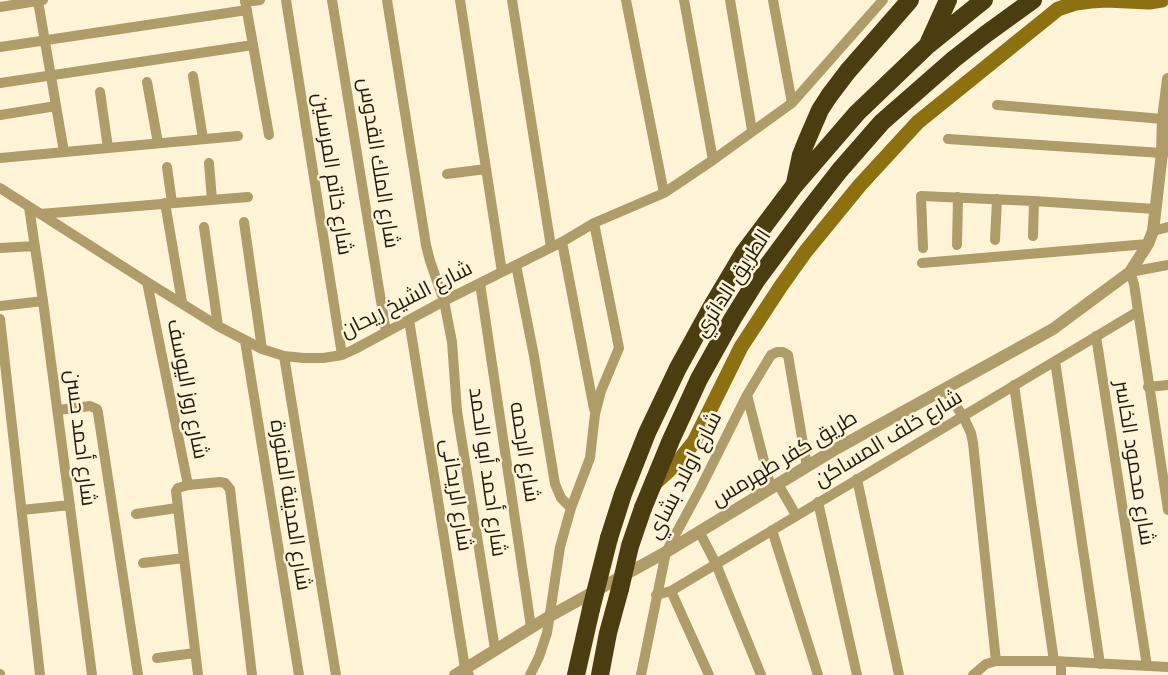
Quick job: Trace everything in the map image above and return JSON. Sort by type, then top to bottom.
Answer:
[{"type":"highway","points":[[794,186],[801,154],[820,110],[848,70],[910,0]]},
{"type":"highway","points":[[927,46],[948,0]]},
{"type":"highway","name":"الطريق الدائري","points":[[576,675],[609,537],[647,433],[678,368],[742,254],[794,186],[857,113],[927,46],[984,0]]},
{"type":"highway","name":"الطريق الدائري","points":[[600,675],[630,546],[652,485],[699,379],[756,281],[807,211],[882,122],[986,34],[1033,0]]},
{"type":"main road","points":[[652,485],[678,462],[694,442],[741,347],[800,260],[867,177],[918,122],[1058,9],[1090,1],[1149,2],[1162,0]]},
{"type":"street","points":[[0,6],[41,0],[45,40],[64,152]]},
{"type":"street","points":[[0,47],[260,0]]},
{"type":"street","name":"شارع خاتم المرسلين","points":[[286,0],[342,355]]},
{"type":"street","name":"شارع الملك القدوس","points":[[332,0],[386,332]]},
{"type":"street","name":"شارع أحمد أبو الحمد","points":[[387,0],[426,245],[444,301],[452,342],[457,411],[495,649]]},
{"type":"street","points":[[460,0],[502,272]]},
{"type":"street","points":[[512,0],[551,247]]},
{"type":"street","points":[[626,0],[664,193]]},
{"type":"street","points":[[684,0],[713,160]]},
{"type":"street","points":[[730,0],[753,130]]},
{"type":"street","points":[[773,0],[792,103]]},
{"type":"street","name":"شارع الشيخ ريحان","points":[[0,189],[245,341],[284,356],[323,358],[342,355],[562,242],[594,223],[664,193],[792,103],[883,0]]},
{"type":"street","points":[[246,4],[269,135]]},
{"type":"street","points":[[0,83],[253,45]]},
{"type":"street","points":[[193,76],[203,139]]},
{"type":"street","points":[[1130,272],[1148,244],[1153,231],[1165,152],[1168,79]]},
{"type":"street","points":[[147,82],[158,143]]},
{"type":"street","points":[[100,92],[108,148]]},
{"type":"street","points":[[997,105],[1165,112]]},
{"type":"street","points":[[0,114],[56,106]]},
{"type":"street","points":[[0,158],[238,136]]},
{"type":"street","points":[[948,139],[1165,152]]},
{"type":"street","points":[[210,163],[212,200]]},
{"type":"street","points":[[167,167],[168,203],[182,302]]},
{"type":"street","points":[[447,174],[486,169]]},
{"type":"street","points":[[923,248],[921,196],[1155,208]]},
{"type":"street","points":[[40,214],[249,197]]},
{"type":"street","points":[[957,244],[958,197]]},
{"type":"street","points":[[995,240],[997,199]]},
{"type":"street","points":[[1033,236],[1034,201]]},
{"type":"street","name":"شارع أحمد حسن","points":[[29,207],[92,675]]},
{"type":"street","points":[[244,222],[262,349]]},
{"type":"street","points":[[521,675],[532,672],[547,633],[560,547],[571,508],[590,458],[595,414],[605,380],[619,348],[594,223]]},
{"type":"street","points":[[204,227],[219,326]]},
{"type":"street","points":[[1153,231],[1168,227]]},
{"type":"street","points":[[562,242],[595,414]]},
{"type":"street","points":[[922,263],[1148,244]]},
{"type":"street","points":[[0,248],[35,246]]},
{"type":"street","points":[[516,264],[555,484],[561,498],[571,508]]},
{"type":"street","points":[[1130,272],[1168,265]]},
{"type":"street","points":[[1130,272],[1134,284],[1168,510]]},
{"type":"street","name":"طريق كفر طهرمس","points":[[463,673],[495,649],[531,627],[666,552],[807,466],[1053,329],[1130,272]]},
{"type":"street","name":"شارع روز اليوسف","points":[[147,282],[188,485],[176,491],[177,508]]},
{"type":"street","name":"شارع الرحمه","points":[[480,283],[531,627]]},
{"type":"street","points":[[0,306],[43,301]]},
{"type":"street","name":"شارع خلف المساكن","points":[[656,595],[671,591],[1137,312]]},
{"type":"street","points":[[0,319],[40,675]]},
{"type":"street","name":"شارع الريحانى","points":[[409,320],[463,673]]},
{"type":"street","name":"شارع محمود الخاسر","points":[[1096,336],[1148,669]]},
{"type":"street","name":"شارع المدينة المنورة","points":[[245,341],[299,675]]},
{"type":"street","name":"شارع اولاد بشاي","points":[[643,674],[656,595],[666,552],[747,395],[771,355],[780,351],[788,354],[807,466]]},
{"type":"street","points":[[284,356],[336,675]]},
{"type":"street","points":[[1055,361],[1100,668]]},
{"type":"street","points":[[1014,385],[1061,675]]},
{"type":"street","points":[[1148,387],[1168,385]]},
{"type":"street","points":[[944,389],[963,416],[973,443],[996,661]]},
{"type":"street","points":[[747,395],[774,486],[796,515]]},
{"type":"street","points":[[58,410],[90,406],[98,412],[138,675]]},
{"type":"street","points":[[857,479],[899,675]]},
{"type":"street","points":[[188,485],[220,482],[225,483],[230,489],[252,675]]},
{"type":"street","points":[[818,502],[857,675]]},
{"type":"street","points":[[22,510],[70,505]]},
{"type":"street","points":[[136,514],[177,508],[198,675]]},
{"type":"street","points":[[772,530],[818,675]]},
{"type":"street","points":[[699,531],[716,564],[761,675]]},
{"type":"street","points":[[143,563],[184,558]]},
{"type":"street","points":[[671,591],[709,675]]},
{"type":"street","points":[[157,658],[195,653]]},
{"type":"street","points":[[973,675],[986,663],[996,661],[1057,661],[1100,668],[1168,667]]}]
